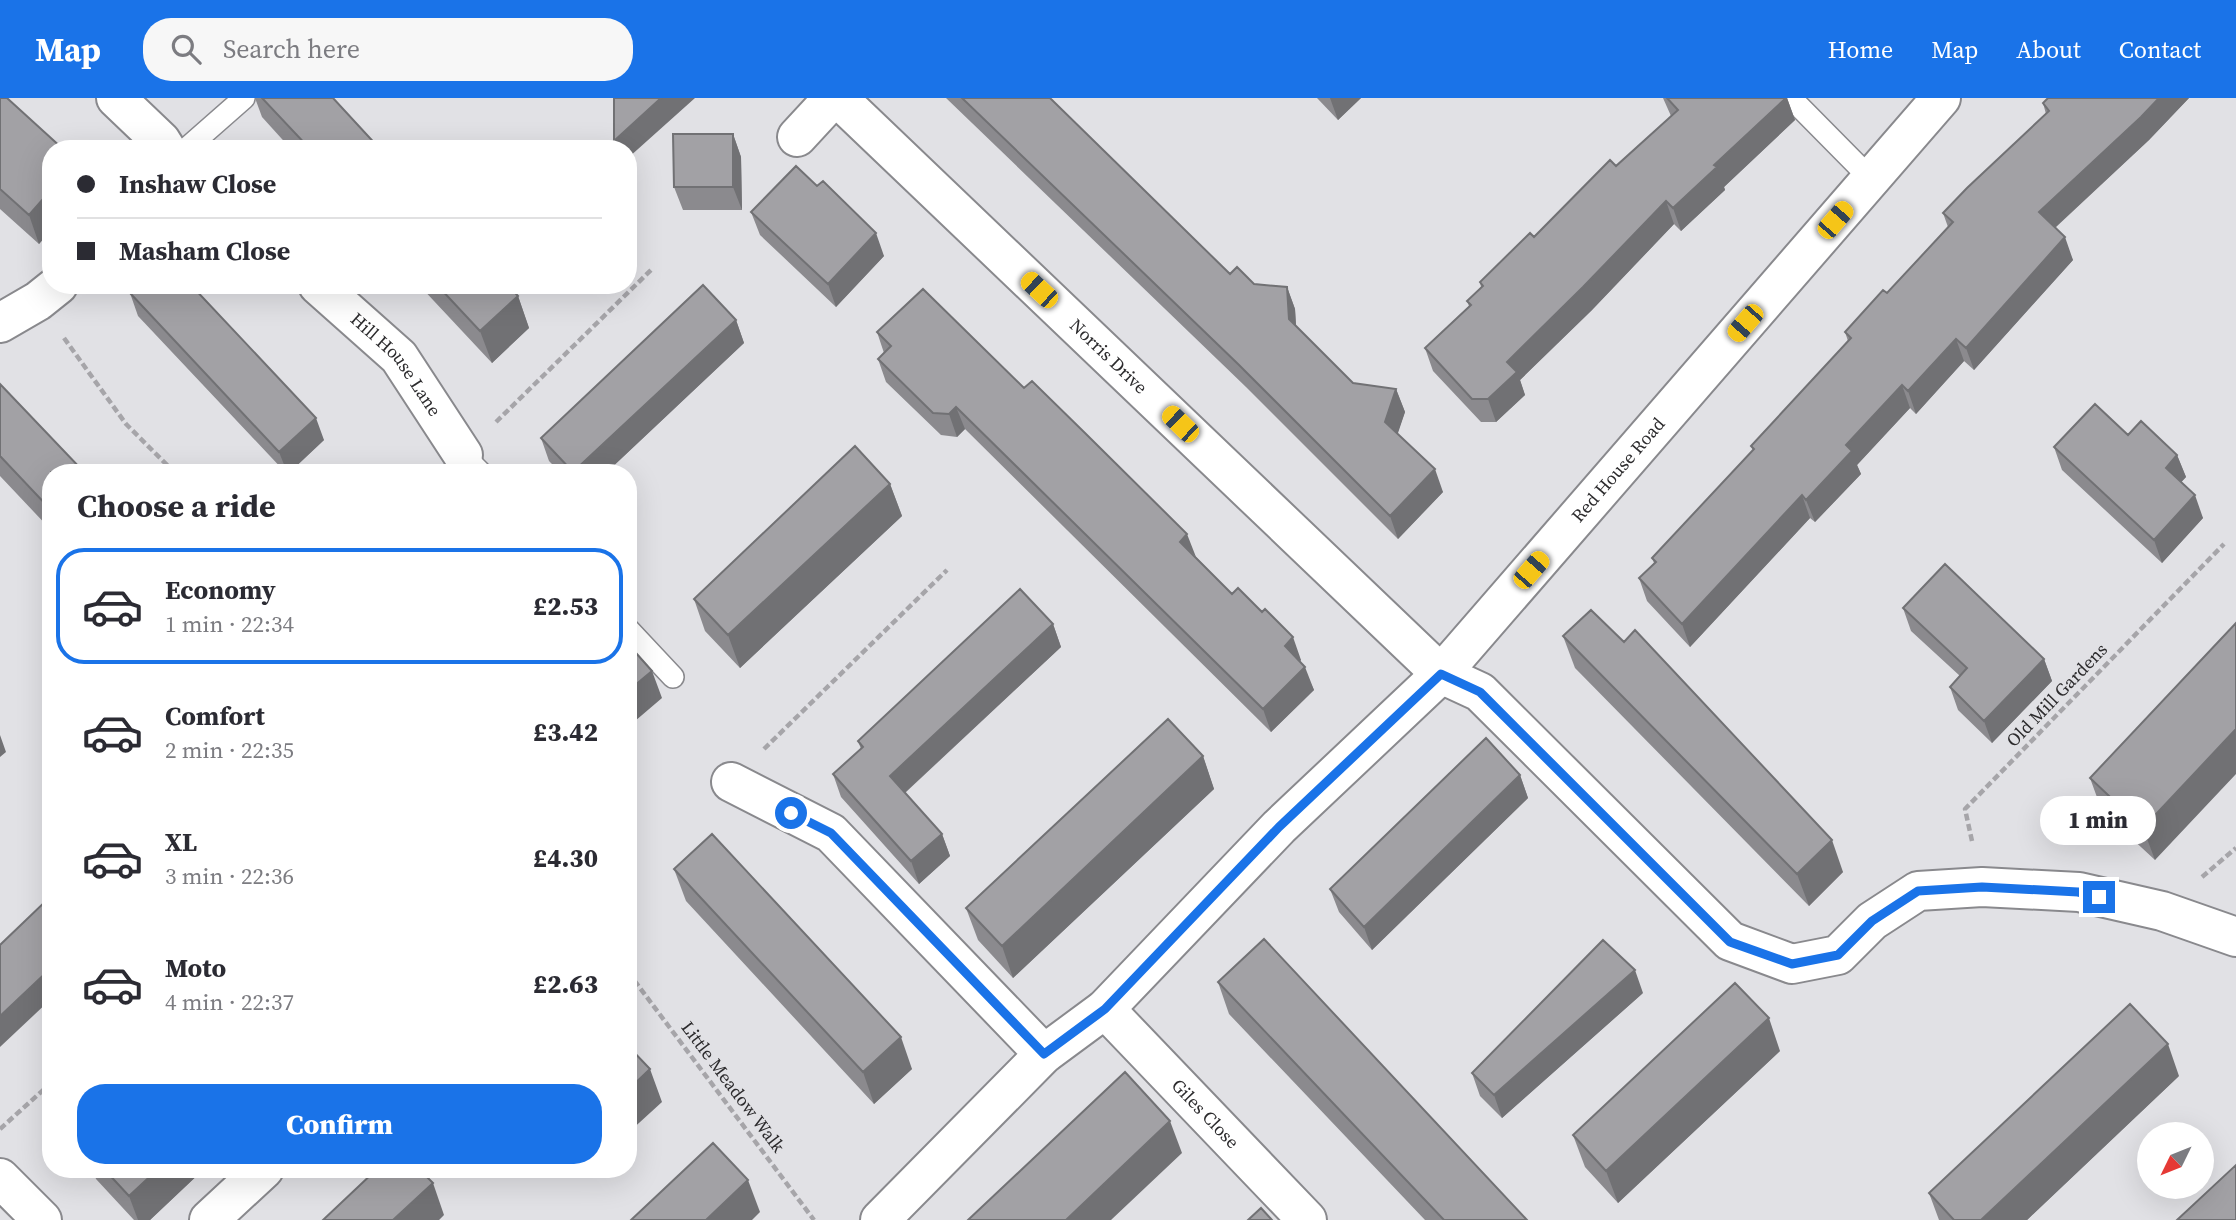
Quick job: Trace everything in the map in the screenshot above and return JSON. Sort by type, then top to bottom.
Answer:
[{"type":"street","points":[[116,98],[160,140]]},
{"type":"street","name":"Norris Drive","points":[[797,137],[835,98],[1441,674],[1480,692],[1730,942],[1792,964],[1838,955],[1872,921],[1918,891],[1982,887],[2078,892],[2162,911],[2236,937]]},
{"type":"street","name":"Red House Road","points":[[880,1220],[1044,1054],[1105,1009],[1279,827],[1441,674],[1941,98]]},
{"type":"street","points":[[0,323],[46,294]]},
{"type":"street","name":"Hill House Lane","points":[[328,294],[399,357],[471,464]]},
{"type":"street","points":[[731,782],[831,833],[1044,1054]]},
{"type":"street","name":"Giles Close","points":[[1105,1009],[1307,1220]]},
{"type":"street","points":[[0,1178],[42,1220]]},
{"type":"street","points":[[209,1220],[254,1178]]},
{"type":"lane","points":[[196,140],[244,98]]},
{"type":"lane","points":[[1791,98],[1871,179]]},
{"type":"lane","points":[[637,639],[673,677]]},
{"type":"path","points":[[637,285],[652,269]]},
{"type":"path","points":[[49,294],[126,424],[166,464]]},
{"type":"path","points":[[471,464],[629,294]]},
{"type":"path","name":"Old Mill Gardens","points":[[1982,887],[1965,809],[2224,544]]},
{"type":"path","points":[[731,782],[947,569]]},
{"type":"path","name":"Little Meadow Walk","points":[[637,984],[814,1220]]},
{"type":"path","points":[[0,1129],[42,1091]]},
{"type":"building","points":[[0,98],[7,98],[53,140],[42,140],[42,200],[29,215],[0,189]]},
{"type":"building","points":[[262,98],[333,98],[372,140],[302,140]]},
{"type":"building","points":[[614,98],[661,98],[615,140]]},
{"type":"building","points":[[962,98],[1050,98],[1230,274],[1237,267],[1254,284],[1287,287],[1289,319],[1353,383],[1396,389],[1385,422],[1435,469],[1390,516],[1238,364]]},
{"type":"building","points":[[1667,98],[1786,98],[1714,165],[1717,167],[1673,208],[1666,201],[1507,362],[1517,372],[1488,399],[1472,399],[1425,348],[1471,305],[1467,301],[1483,286],[1480,282],[1530,233],[1534,237],[1610,160],[1616,166],[1678,110]]},
{"type":"building","points":[[2048,98],[2159,98],[2039,212],[2065,237],[1966,348],[1956,339],[1908,391],[1902,385],[1846,445],[1852,451],[1806,500],[1802,495],[1682,624],[1639,578],[1656,562],[1652,558],[1754,449],[1751,446],[1851,338],[1845,332],[1883,290],[1887,293],[1953,222],[1943,213],[2049,111],[2043,103]]},
{"type":"building","points":[[673,134],[733,134],[733,187],[674,187]]},
{"type":"building","points":[[796,166],[817,186],[823,181],[876,233],[828,284],[751,212]]},
{"type":"building","points":[[703,285],[736,320],[582,464],[565,464],[541,438]]},
{"type":"building","points":[[923,289],[1024,388],[1032,381],[1086,434],[1187,534],[1180,542],[1232,594],[1238,588],[1262,612],[1265,609],[1293,637],[1285,646],[1305,667],[1263,709],[956,407],[949,414],[933,413],[878,359],[891,346],[877,332]]},
{"type":"building","points":[[131,294],[199,294],[316,418],[279,452]]},
{"type":"building","points":[[445,294],[516,294],[518,296],[480,331]]},
{"type":"building","points":[[0,384],[76,464],[42,464],[42,500],[0,456]]},
{"type":"building","points":[[2095,404],[2128,435],[2141,421],[2177,455],[2166,468],[2195,495],[2154,540],[2054,447]]},
{"type":"building","points":[[855,446],[890,484],[728,635],[694,599]]},
{"type":"building","points":[[1945,564],[2044,659],[1984,721],[1950,687],[1967,668],[1903,608]]},
{"type":"building","points":[[1020,589],[1053,624],[890,776],[942,834],[911,861],[833,774],[863,747],[858,741]]},
{"type":"building","points":[[1591,610],[1624,642],[1635,630],[1832,840],[1797,874],[1563,636]]},
{"type":"building","points":[[2236,623],[2236,729],[2143,828],[2090,778]]},
{"type":"building","points":[[637,654],[652,671],[637,684]]},
{"type":"building","points":[[1168,719],[1203,756],[1002,946],[966,908]]},
{"type":"building","points":[[1486,738],[1520,775],[1364,927],[1330,889]]},
{"type":"building","points":[[712,834],[901,1037],[863,1072],[674,869]]},
{"type":"building","points":[[42,905],[42,976],[0,1016],[0,945]]},
{"type":"building","points":[[1264,939],[1527,1220],[1444,1220],[1218,982]]},
{"type":"building","points":[[1603,940],[1635,970],[1494,1095],[1472,1073]]},
{"type":"building","points":[[1735,983],[1769,1018],[1606,1171],[1573,1135]]},
{"type":"building","points":[[2130,1004],[2168,1044],[1981,1220],[1954,1220],[1929,1193]]},
{"type":"building","points":[[637,1055],[650,1069],[637,1081]]},
{"type":"building","points":[[1125,1072],[1170,1121],[1066,1220],[968,1220]]},
{"type":"building","points":[[713,1143],[748,1180],[706,1220],[631,1220]]},
{"type":"building","points":[[2236,1165],[2236,1220],[2177,1220],[2200,1199],[2214,1199],[2214,1186]]},
{"type":"building","points":[[112,1178],[148,1178],[129,1196]]},
{"type":"building","points":[[367,1178],[428,1178],[433,1183],[393,1220],[323,1220]]},
{"type":"building","points":[[1261,1208],[1272,1220],[1248,1220]]},
{"type":"route","points":[[791,813],[831,833],[1044,1054],[1105,1009],[1279,827],[1441,674],[1480,692],[1730,942],[1792,964],[1838,955],[1872,921],[1918,891],[1982,887],[2078,892],[2099,897]]}]
